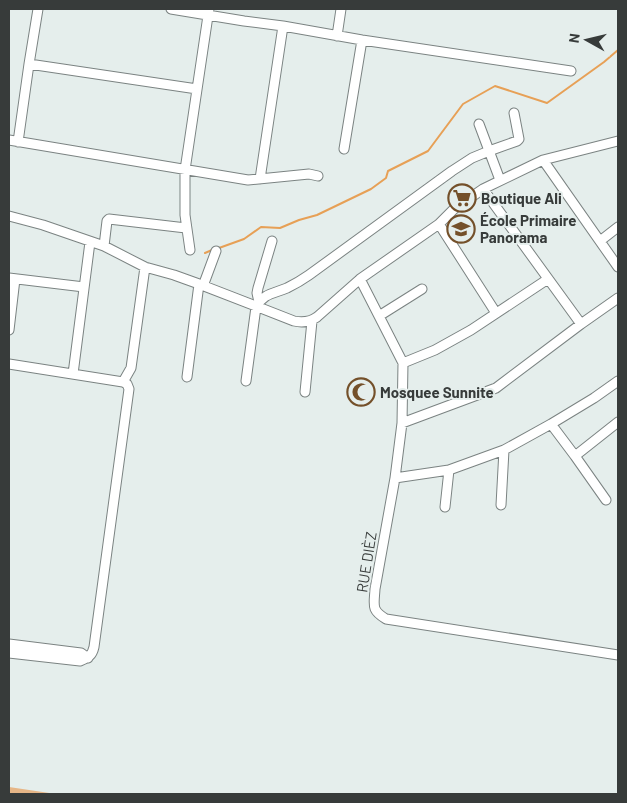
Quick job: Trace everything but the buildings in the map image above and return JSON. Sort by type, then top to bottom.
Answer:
[{"type":"street","points":[[38,9],[13,141],[248,180],[309,174],[318,176]]},
{"type":"street","points":[[171,9],[208,12],[337,36],[571,71]]},
{"type":"street","points":[[337,36],[341,9]]},
{"type":"street","points":[[190,250],[184,204],[185,170],[208,12]]},
{"type":"street","points":[[260,179],[283,26]]},
{"type":"street","points":[[344,149],[362,40]]},
{"type":"street","points":[[29,64],[197,89]]},
{"type":"street","points":[[258,304],[272,292],[293,285],[309,275],[472,158],[517,141],[519,139],[514,113]]},
{"type":"street","points":[[479,124],[500,180]]},
{"type":"street","points":[[9,216],[43,225],[104,246],[145,267],[258,304],[294,321],[312,321],[360,279],[439,224],[454,209],[483,189],[542,160],[618,141]]},
{"type":"street","points":[[542,160],[618,267]]},
{"type":"street","points":[[483,189],[581,324]]},
{"type":"street","points":[[104,246],[107,221],[109,219],[186,228]]},
{"type":"street","points":[[439,224],[496,313]]},
{"type":"street","points":[[600,241],[618,227]]},
{"type":"street","points":[[246,381],[258,304],[257,293],[272,240]]},
{"type":"street","points":[[73,374],[90,242]]},
{"type":"street","points":[[187,377],[201,285],[216,251]]},
{"type":"street","points":[[123,382],[131,368],[145,267]]},
{"type":"street","points":[[9,330],[12,278],[84,287]]},
{"type":"street","name":"RUE DIÈZ","points":[[360,279],[403,363],[402,423],[396,478],[375,590],[374,606],[377,614],[386,619],[618,655]]},
{"type":"street","points":[[403,363],[435,350],[471,330],[548,279]]},
{"type":"street","points":[[379,316],[422,289]]},
{"type":"street","points":[[402,423],[496,388],[618,298]]},
{"type":"street","points":[[305,392],[312,321]]},
{"type":"street","points":[[9,364],[123,382],[127,384],[129,389],[92,654],[80,662],[9,653]]},
{"type":"street","points":[[396,478],[449,470],[504,450],[594,398],[618,380]]},
{"type":"street","points":[[575,456],[618,422]]},
{"type":"street","points":[[551,424],[606,500]]},
{"type":"street","points":[[501,505],[504,450]]},
{"type":"street","points":[[445,507],[449,470]]},
{"type":"street","points":[[9,644],[80,653],[88,658]]},
{"type":"shaded area","points":[[9,787],[56,794],[9,794]]},
{"type":"waterway","points":[[219,248],[244,239],[261,227],[280,228],[317,215],[371,189],[386,178],[388,171],[428,151],[463,104],[495,86],[547,103],[618,50]]},
{"type":"waterway","points":[[205,253],[212,250]]},
{"type":"place","name":"Boutique Ali","points":[[462,198]]},
{"type":"place","name":"École Primaire Panorama","points":[[461,229]]},
{"type":"place","name":"Mosquee Sunnite","points":[[361,392]]}]
